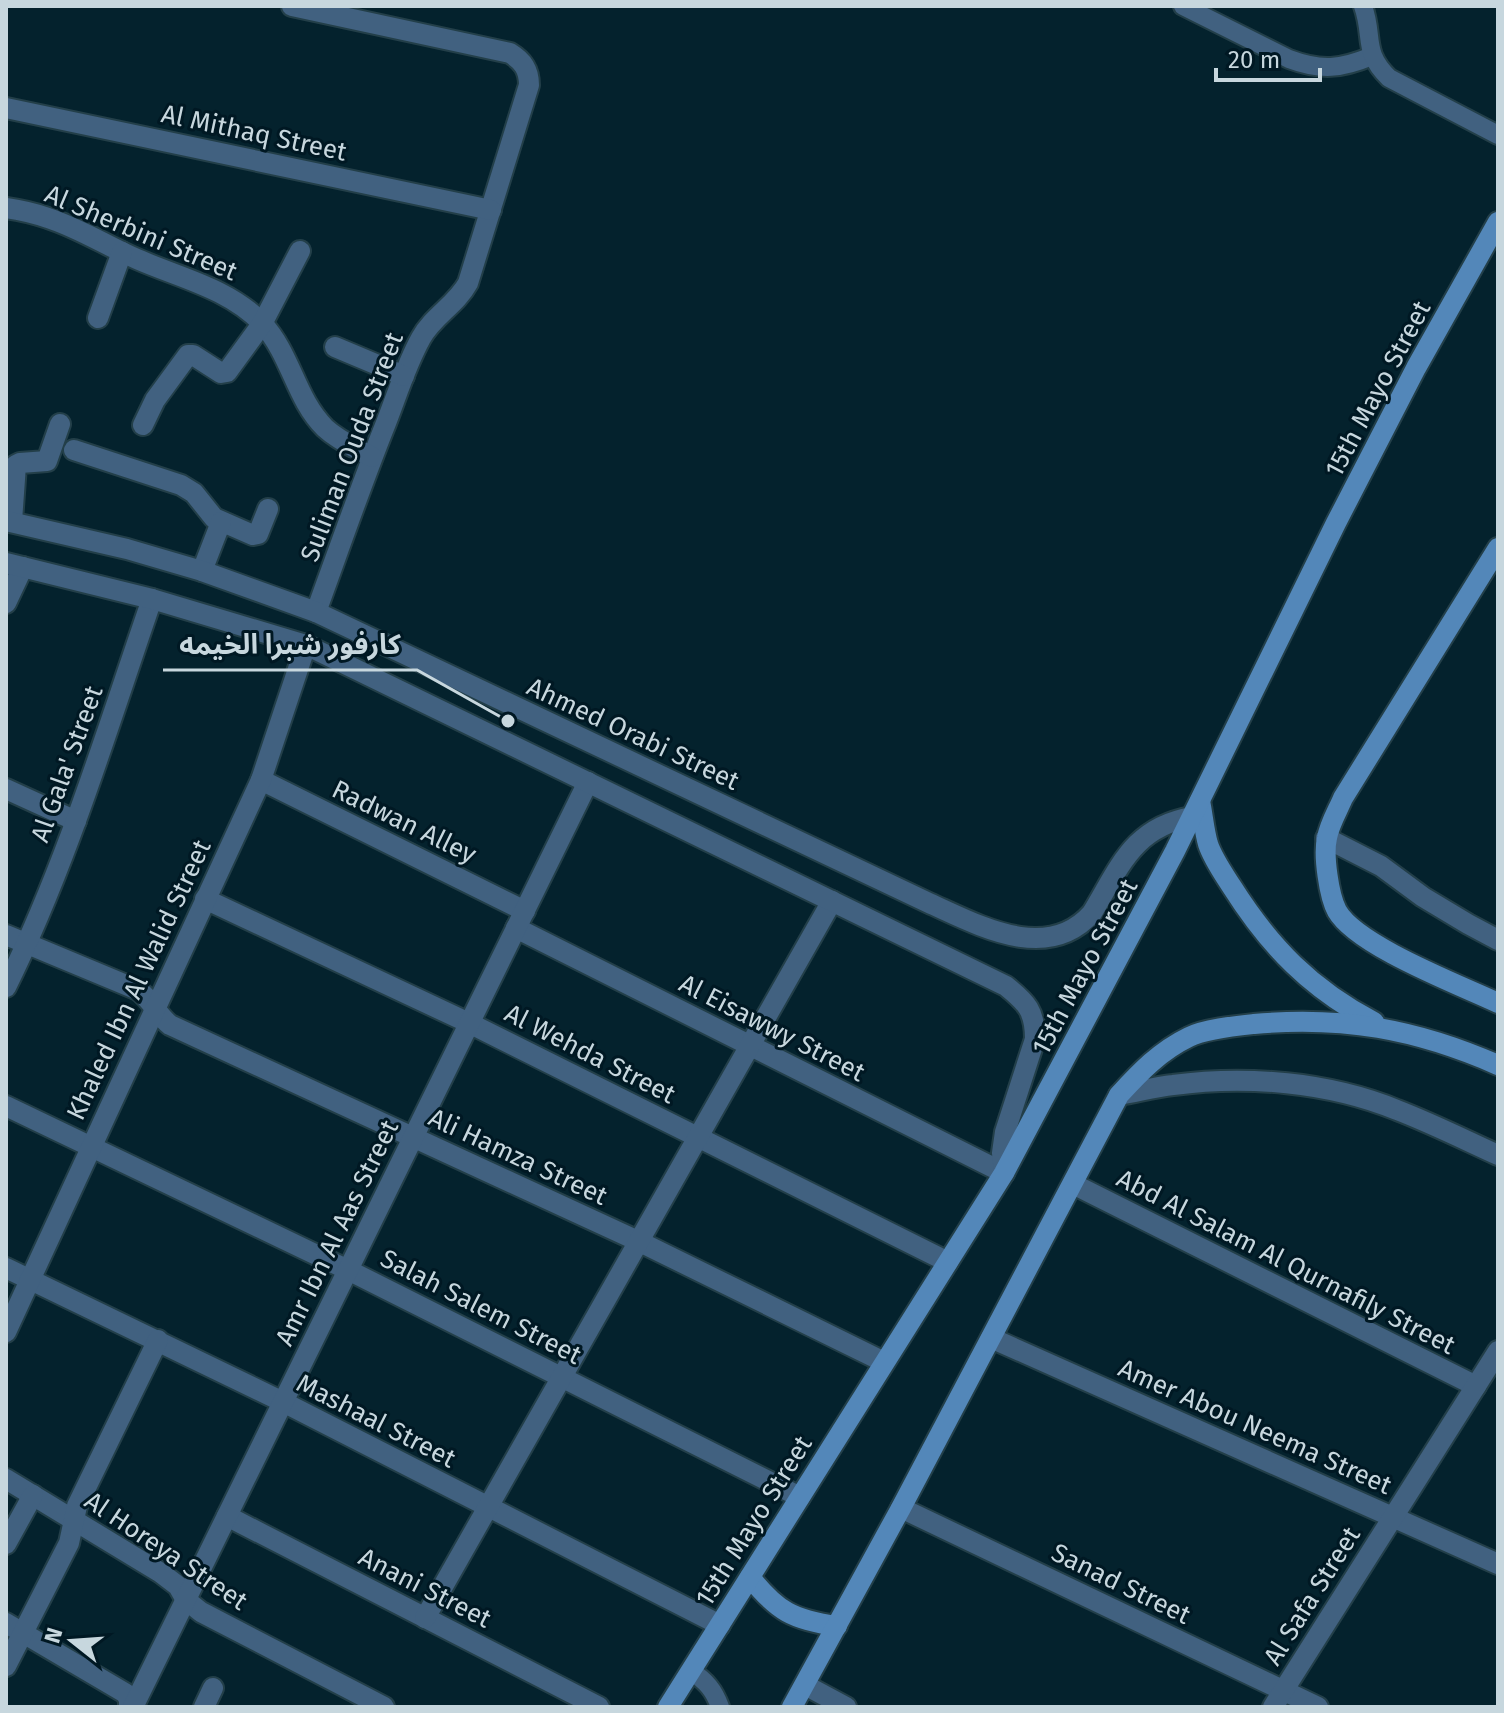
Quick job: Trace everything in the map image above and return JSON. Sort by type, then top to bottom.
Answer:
[{"type":"main road","name":"15th Mayo Street","points":[[668,1707],[1004,1173],[1134,931],[1416,368],[1498,222]]},
{"type":"main road","points":[[1498,548],[1343,798],[1326,838],[1332,899],[1347,923],[1370,941],[1498,1003]]},
{"type":"main road","points":[[1196,809],[1217,864],[1249,913],[1298,970],[1347,1008],[1387,1029]]},
{"type":"main road","points":[[792,1707],[1119,1095],[1147,1064],[1191,1035],[1240,1025],[1289,1021],[1339,1022],[1387,1029],[1461,1049],[1498,1065]]},
{"type":"main road","points":[[750,1577],[766,1597],[787,1613],[811,1623],[837,1626]]},
{"type":"street","name":"Suliman Ouda Street","points":[[292,6],[510,53],[519,58],[529,75],[529,85],[468,283],[462,295],[426,330],[404,376],[316,612]]},
{"type":"street","name":"Al Mithaq Street","points":[[6,108],[491,210]]},
{"type":"street","name":"Al Sherbini Street","points":[[6,208],[47,218],[219,291],[250,312],[281,349],[302,395],[325,428],[372,457]]},
{"type":"street","points":[[143,425],[155,400],[187,356],[193,355],[226,373],[262,324],[300,251]]},
{"type":"street","points":[[98,318],[122,252]]},
{"type":"street","points":[[335,347],[404,376]]},
{"type":"street","points":[[9,521],[16,465],[47,461],[60,424]]},
{"type":"street","points":[[74,450],[181,485],[194,493],[208,513],[221,522],[255,535],[268,509]]},
{"type":"street","name":"Ahmed Orabi Street","points":[[9,521],[127,549],[202,571],[316,612],[929,903],[1008,936],[1034,938],[1075,928],[1092,913],[1127,854],[1138,842],[1196,809]]},
{"type":"street","points":[[202,571],[221,522]]},
{"type":"street","points":[[6,603],[14,565],[152,599],[306,645],[1006,986],[1026,1003],[1032,1014],[1035,1039],[1005,1132],[1002,1153],[1004,1173]]},
{"type":"street","name":"Al Gala' Street","points":[[6,987],[27,944],[76,821],[152,599]]},
{"type":"street","name":"Khaled Ibn Al Walid Street","points":[[6,1332],[261,780],[306,645]]},
{"type":"street","name":"Radwan Alley","points":[[261,780],[520,920]]},
{"type":"street","name":"Amr Ibn Al Aas Street","points":[[131,1707],[588,782]]},
{"type":"street","points":[[6,789],[76,821]]},
{"type":"street","points":[[1326,838],[1381,866],[1423,897],[1498,940]]},
{"type":"street","name":"Al Wehda Street","points":[[205,899],[469,1023],[948,1262]]},
{"type":"street","points":[[425,1618],[832,901]]},
{"type":"street","name":"Al Eisawwy Street","points":[[520,920],[750,1045],[1004,1173]]},
{"type":"street","name":"Ali Hamza Street","points":[[6,935],[138,990],[148,997],[155,1010],[170,1025],[638,1241],[884,1362]]},
{"type":"street","points":[[1119,1095],[1174,1085],[1230,1081],[1286,1083],[1341,1092],[1395,1109],[1498,1155]]},
{"type":"street","name":"Salah Salem Street","points":[[6,1106],[348,1270],[800,1497]]},
{"type":"street","name":"Abd Al Salam Al Qurnafily Street","points":[[1073,1184],[1476,1386]]},
{"type":"street","name":"Mashaal Street","points":[[6,1268],[283,1402],[720,1625]]},
{"type":"street","name":"Amer Abou Neema Street","points":[[991,1338],[1498,1564]]},
{"type":"street","points":[[6,1666],[14,1628],[69,1543],[77,1506],[158,1340]]},
{"type":"street","name":"Al Safa Street","points":[[1278,1699],[1498,1351]]},
{"type":"street","name":"Al Horeya Street","points":[[6,1479],[161,1573],[178,1586],[186,1600],[201,1612],[384,1707]]},
{"type":"street","points":[[6,1544],[33,1495]]},
{"type":"street","name":"Sanad Street","points":[[901,1508],[1278,1699],[1318,1707]]},
{"type":"street","name":"Anani Street","points":[[227,1516],[599,1707]]},
{"type":"street","points":[[14,1628],[125,1693],[131,1707]]},
{"type":"street","points":[[805,1685],[846,1707]]},
{"type":"street","points":[[204,1707],[213,1688]]},
{"type":"lane","points":[[1183,6],[1304,65],[1336,68],[1372,56]]},
{"type":"lane","points":[[1363,6],[1367,15],[1368,42],[1379,69],[1389,78],[1498,135]]},
{"type":"lane","points":[[691,1671],[714,1692],[720,1707]]},
{"type":"place","name":"كارفور شبرا الخيمه","points":[[508,721]]}]
